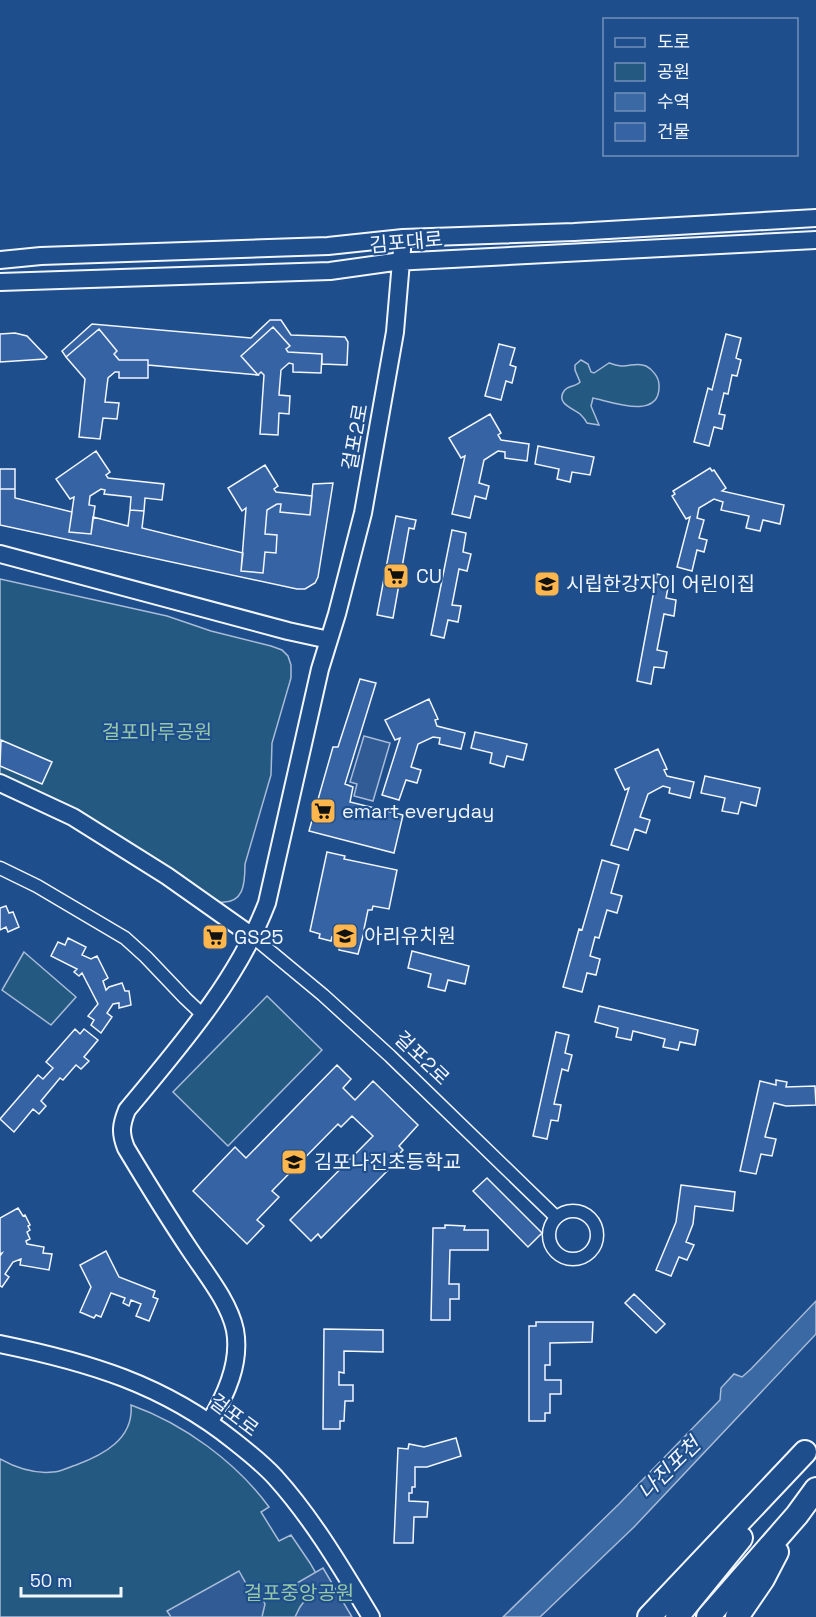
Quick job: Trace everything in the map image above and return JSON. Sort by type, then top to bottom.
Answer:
[{"type":"highway","points":[[649,1617],[810,1446]]},
{"type":"highway","points":[[677,1617],[735,1546],[810,1446]]},
{"type":"highway","points":[[708,1617],[816,1489]]},
{"type":"highway","points":[[737,1617],[764,1579],[796,1515]]},
{"type":"street","name":"김포대로","points":[[0,260],[42,256],[328,246],[400,238],[816,218]]},
{"type":"street","name":"걸포2로","points":[[210,1421],[226,1355],[227,1339],[222,1324],[210,1300],[112,1143],[110,1129],[113,1116],[200,1012],[249,934],[287,785],[310,667],[324,639],[327,614],[357,508],[400,238]]},
{"type":"street","name":"김포대로","points":[[0,282],[330,271],[397,262],[816,240]]},
{"type":"street","points":[[0,554],[324,639]]},
{"type":"street","name":"걸포2로","points":[[0,783],[73,817],[167,876],[249,934],[323,995],[390,1056],[556,1217]]},
{"type":"street","points":[[0,868],[37,886],[124,939],[146,957],[200,1012]]},
{"type":"street","points":[[572,1210],[588,1215],[593,1221],[597,1237],[590,1252],[583,1257],[567,1258],[555,1250],[549,1237],[556,1217],[572,1210]]},
{"type":"street","name":"걸포로","points":[[0,1344],[55,1355],[116,1375],[153,1389],[210,1421],[274,1476],[296,1501],[371,1617]]},
{"type":"green space","points":[[581,360],[588,364],[591,372],[594,373],[609,363],[621,366],[637,364],[646,366],[658,379],[658,396],[652,403],[644,406],[623,405],[593,398],[591,406],[599,425],[587,423],[562,399],[566,389],[580,382],[575,365]]},
{"type":"green space","name":"걸포마루공원","points":[[0,579],[167,616],[211,631],[271,646],[282,650],[288,656],[291,678],[272,743],[271,775],[245,864],[243,886],[238,897],[227,902],[218,902],[0,776]]},
{"type":"green space","points":[[24,952],[76,997],[51,1025],[2,990]]},
{"type":"green space","points":[[267,996],[322,1050],[228,1146],[173,1092]]},
{"type":"green space","name":"걸포중앙공원","points":[[131,1405],[170,1423],[207,1446],[256,1490],[269,1507],[261,1512],[279,1541],[291,1535],[341,1617],[0,1617],[0,1459],[25,1470],[39,1472],[59,1471],[86,1461],[106,1451],[122,1436],[131,1417]]},
{"type":"shaded area","points":[[364,736],[390,743],[373,801],[354,796],[357,784],[350,782]]},
{"type":"shaded area","points":[[323,1568],[352,1617],[295,1617],[306,1599],[297,1583]]},
{"type":"shaded area","points":[[239,1571],[248,1587],[258,1590],[265,1604],[262,1617],[171,1617],[167,1611]]},
{"type":"water","name":"나진포천","points":[[816,1301],[816,1334],[634,1527],[540,1617],[503,1617],[619,1504],[720,1400],[721,1388],[734,1374],[742,1377],[751,1369]]},
{"type":"building","points":[[270,320],[281,320],[291,335],[345,337],[348,342],[347,365],[322,364],[322,354],[288,352],[286,349],[290,346],[273,327],[241,356],[258,375],[148,365],[148,360],[119,360],[114,354],[117,351],[99,329],[66,357],[62,351],[92,324],[251,338]]},
{"type":"building","points":[[273,327],[290,346],[286,349],[288,352],[322,354],[321,373],[293,372],[293,364],[289,363],[281,370],[279,395],[290,396],[289,414],[279,413],[278,435],[260,434],[264,375],[261,372],[258,375],[241,356]]},
{"type":"building","points":[[99,329],[117,351],[114,354],[119,360],[148,360],[148,378],[119,378],[119,372],[115,372],[108,378],[105,402],[119,403],[117,419],[103,418],[100,439],[79,437],[85,379],[66,357]]},
{"type":"building","points":[[15,333],[27,336],[47,357],[0,362],[0,334]]},
{"type":"building","points":[[726,334],[741,338],[736,358],[741,360],[737,376],[732,375],[728,394],[724,393],[719,414],[725,415],[722,429],[714,427],[709,446],[694,442],[708,388],[712,390]]},
{"type":"building","points":[[499,344],[515,348],[510,365],[516,367],[512,383],[506,381],[501,400],[485,396]]},
{"type":"building","points":[[490,414],[501,433],[498,435],[501,440],[529,444],[527,461],[505,458],[505,452],[498,451],[484,460],[479,483],[489,486],[486,499],[475,496],[470,518],[452,514],[465,456],[461,458],[449,438]]},
{"type":"building","points":[[538,446],[594,457],[590,475],[572,472],[570,482],[557,479],[559,469],[535,464]]},
{"type":"building","points":[[96,451],[110,472],[106,475],[108,478],[164,484],[162,500],[145,498],[144,511],[130,510],[131,497],[104,494],[105,490],[101,489],[90,496],[89,505],[95,506],[91,534],[69,532],[74,497],[70,499],[56,479]]},
{"type":"building","points":[[265,465],[278,486],[274,489],[276,492],[312,496],[310,515],[280,512],[281,504],[267,510],[265,534],[277,535],[276,553],[265,552],[263,573],[241,571],[246,508],[242,511],[228,488]]},
{"type":"building","points":[[710,468],[714,470],[726,488],[722,491],[784,505],[780,524],[763,520],[760,531],[746,528],[749,516],[721,510],[723,502],[714,499],[699,508],[697,518],[704,520],[699,538],[707,540],[704,552],[697,550],[692,571],[677,567],[690,517],[686,519],[672,496],[675,494],[673,491]]},
{"type":"building","points":[[0,469],[15,469],[15,489],[0,489]]},
{"type":"building","points":[[333,483],[318,577],[315,583],[305,589],[0,525],[0,489],[15,489],[15,498],[72,512],[69,532],[91,534],[93,517],[128,526],[130,510],[144,511],[142,528],[243,553],[241,571],[263,573],[265,552],[276,553],[277,535],[265,534],[267,510],[281,504],[280,512],[310,515],[313,484]]},
{"type":"building","points":[[396,516],[416,520],[414,529],[409,528],[393,618],[377,615]]},
{"type":"building","points":[[452,530],[466,533],[463,552],[471,554],[467,571],[459,569],[452,605],[461,606],[458,622],[448,620],[444,638],[431,635]]},
{"type":"building","points":[[657,574],[670,577],[666,598],[676,600],[674,616],[664,614],[657,650],[667,652],[664,668],[654,667],[651,684],[637,681]]},
{"type":"building","points":[[360,679],[376,683],[345,784],[353,787],[350,802],[403,815],[394,853],[309,831],[333,747],[338,747]]},
{"type":"building","points":[[429,699],[438,719],[435,720],[437,726],[465,733],[461,749],[439,744],[440,738],[433,737],[418,744],[411,767],[421,770],[417,783],[406,780],[399,800],[382,795],[400,738],[395,740],[385,720]]},
{"type":"building","points":[[475,732],[527,744],[523,760],[507,756],[504,767],[490,763],[492,753],[471,748]]},
{"type":"building","points":[[1,740],[52,762],[42,784],[0,766]]},
{"type":"building","points":[[658,749],[667,769],[664,770],[667,776],[694,782],[690,798],[669,793],[670,788],[663,786],[648,794],[640,817],[650,820],[646,833],[635,829],[628,850],[611,845],[629,788],[625,790],[615,769]]},
{"type":"building","points":[[705,776],[760,788],[756,806],[741,802],[738,814],[722,811],[725,798],[701,793]]},
{"type":"building","points":[[327,852],[345,856],[344,859],[397,870],[389,909],[373,906],[372,910],[368,910],[358,954],[339,950],[341,939],[332,937],[331,941],[319,938],[320,934],[310,931]]},
{"type":"building","points":[[602,860],[619,865],[611,893],[622,896],[617,913],[607,910],[599,938],[595,937],[590,956],[600,959],[596,975],[587,973],[582,992],[563,987]]},
{"type":"building","points":[[6,906],[9,913],[13,912],[19,927],[8,932],[6,927],[0,930],[0,908]]},
{"type":"building","points":[[68,938],[86,947],[82,955],[91,959],[97,956],[108,978],[103,981],[106,990],[122,983],[125,991],[129,991],[131,1005],[119,1008],[119,1003],[113,1004],[107,1013],[112,1017],[101,1033],[91,1025],[94,1020],[88,1016],[98,1004],[82,973],[79,976],[74,972],[77,969],[51,956],[58,942],[65,945]]},
{"type":"building","points":[[412,951],[469,966],[465,984],[448,980],[445,991],[428,987],[431,974],[408,968]]},
{"type":"building","points":[[599,1006],[698,1030],[695,1045],[680,1042],[678,1050],[663,1047],[665,1039],[633,1031],[631,1040],[616,1037],[618,1028],[595,1022]]},
{"type":"building","points":[[75,1029],[80,1034],[84,1029],[98,1040],[84,1057],[89,1061],[81,1069],[76,1065],[63,1080],[60,1078],[41,1101],[46,1106],[39,1114],[33,1109],[14,1132],[0,1119],[38,1075],[43,1079],[53,1068],[46,1062]]},
{"type":"building","points":[[556,1032],[569,1035],[565,1053],[572,1055],[568,1071],[562,1069],[554,1104],[561,1105],[558,1121],[551,1120],[547,1139],[533,1136]]},
{"type":"building","points":[[337,1065],[351,1079],[343,1088],[355,1100],[373,1081],[418,1125],[399,1146],[403,1150],[399,1154],[400,1158],[321,1238],[318,1234],[311,1241],[290,1220],[373,1136],[352,1116],[341,1127],[338,1124],[272,1191],[279,1197],[257,1220],[264,1226],[247,1244],[193,1191],[235,1147],[246,1158]]},
{"type":"building","points":[[776,1080],[787,1082],[786,1087],[815,1086],[816,1105],[786,1106],[774,1103],[765,1137],[776,1139],[772,1156],[761,1154],[756,1174],[740,1171],[760,1081],[776,1085]]},
{"type":"building","points":[[487,1178],[542,1233],[528,1247],[473,1191]]},
{"type":"building","points":[[681,1185],[735,1192],[733,1211],[695,1206],[693,1224],[686,1242],[694,1245],[687,1260],[679,1257],[671,1276],[656,1270],[676,1222]]},
{"type":"building","points":[[18,1208],[30,1225],[28,1226],[30,1230],[27,1232],[30,1239],[26,1241],[27,1244],[44,1247],[43,1253],[52,1254],[49,1270],[20,1265],[21,1259],[13,1262],[5,1274],[9,1277],[2,1287],[0,1286],[0,1256],[2,1253],[0,1254],[0,1218]]},
{"type":"building","points":[[445,1225],[465,1226],[464,1230],[488,1230],[488,1250],[450,1250],[449,1284],[459,1284],[459,1299],[450,1299],[450,1320],[431,1320],[433,1228],[445,1228]]},
{"type":"building","points":[[106,1251],[119,1277],[155,1291],[153,1297],[158,1299],[149,1321],[136,1316],[141,1304],[131,1300],[129,1306],[123,1303],[125,1298],[111,1293],[101,1317],[96,1315],[94,1318],[80,1312],[91,1287],[80,1265]]},
{"type":"building","points":[[634,1294],[665,1324],[656,1333],[625,1303]]},
{"type":"building","points":[[536,1322],[593,1322],[592,1342],[550,1343],[550,1365],[545,1365],[545,1380],[561,1380],[561,1394],[550,1394],[550,1413],[545,1413],[545,1421],[529,1421],[529,1326],[536,1326]]},
{"type":"building","points":[[324,1329],[383,1330],[383,1352],[344,1351],[344,1373],[339,1372],[339,1385],[353,1385],[353,1401],[345,1401],[344,1421],[340,1421],[340,1429],[323,1429]]},
{"type":"building","points":[[456,1438],[461,1456],[427,1467],[415,1467],[415,1487],[412,1487],[412,1493],[409,1493],[409,1501],[428,1502],[427,1517],[414,1517],[413,1543],[394,1543],[398,1448],[408,1449],[409,1444],[424,1447]]},
{"type":"place","name":"CU","points":[[396,576]]},
{"type":"place","name":"시립한강자이 어린이집","points":[[547,584]]},
{"type":"place","name":"emart everyday","points":[[323,811]]},
{"type":"place","name":"아리유치원","points":[[345,936]]},
{"type":"place","name":"GS25","points":[[215,937]]},
{"type":"place","name":"김포나진초등학교","points":[[294,1162]]}]
